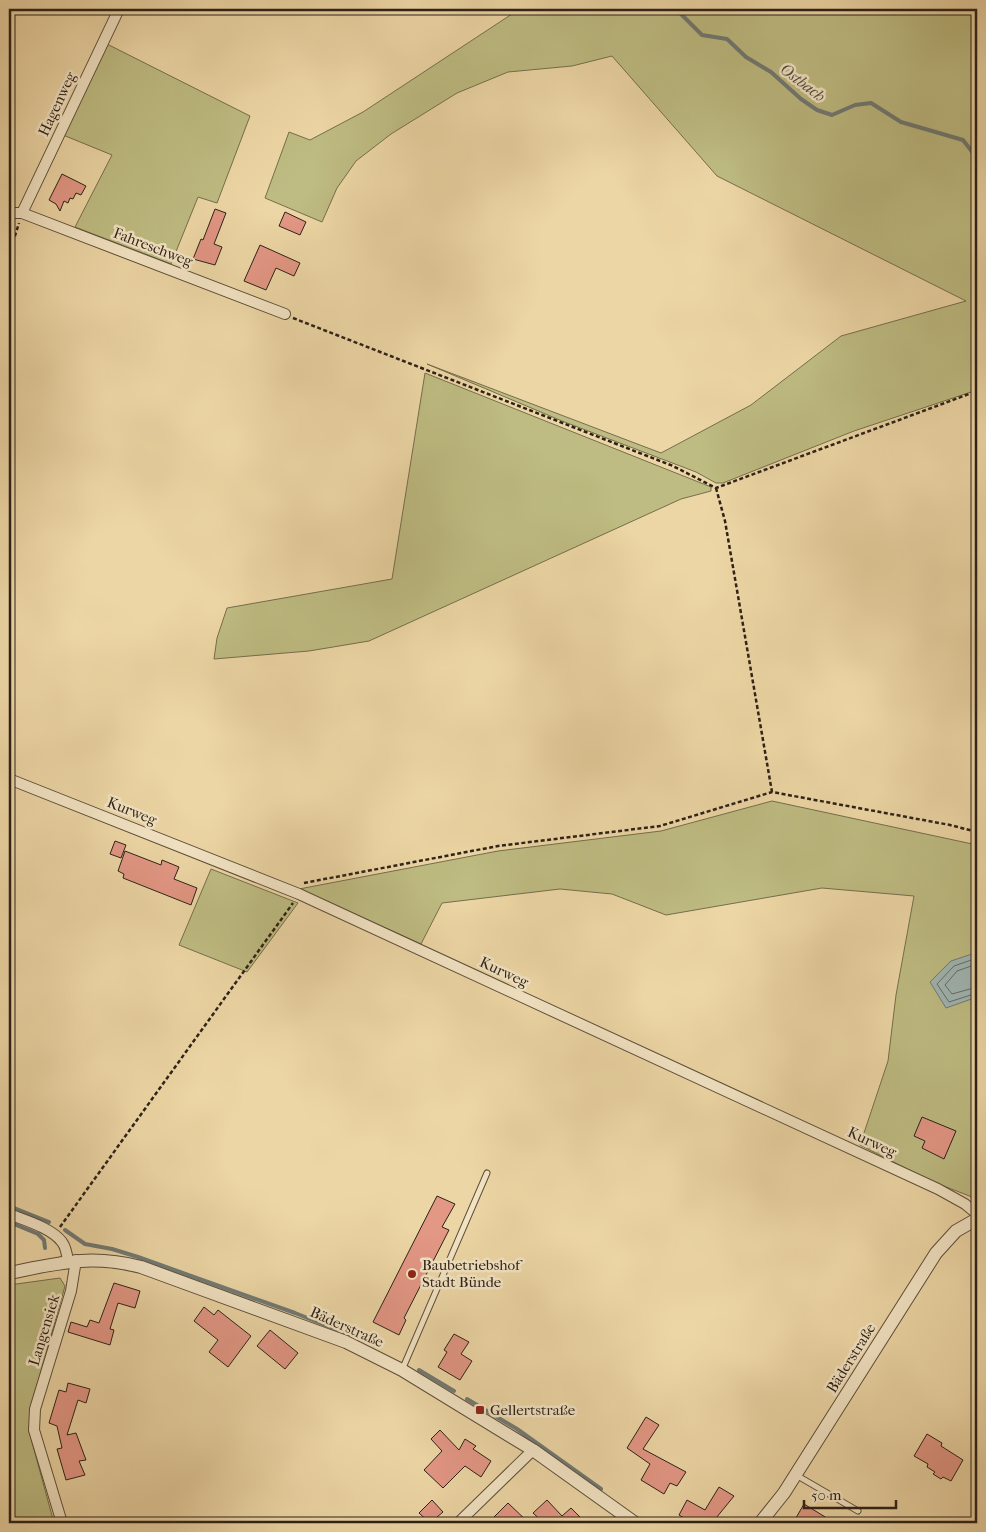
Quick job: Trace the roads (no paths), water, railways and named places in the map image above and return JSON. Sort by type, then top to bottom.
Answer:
[{"type":"street","name":"Hagenweg","points":[[22,213],[119,9]]},
{"type":"street","name":"Fahreschweg","points":[[9,213],[22,213],[285,314]]},
{"type":"street","name":"Kurweg","points":[[9,779],[299,894],[938,1189],[965,1204],[977,1214]]},
{"type":"street","points":[[9,1214],[39,1226],[55,1235],[62,1242],[72,1261]]},
{"type":"street","name":"Bäderstraße","points":[[760,1523],[796,1475],[936,1254],[956,1230],[977,1219]]},
{"type":"street","name":"Bäderstraße","points":[[9,1273],[72,1261],[96,1259],[112,1261],[141,1267],[346,1342],[402,1370],[533,1450],[635,1523]]},
{"type":"street","name":"Langensiek","points":[[62,1523],[34,1430],[35,1409],[71,1291],[72,1261]]},
{"type":"street","points":[[458,1523],[533,1450]]},
{"type":"lane","points":[[402,1370],[487,1173]]},
{"type":"lane","points":[[796,1475],[858,1511]]},
{"type":"water","points":[[975,953],[977,955],[977,997],[946,1008],[930,982],[951,961]]},
{"type":"waterway","name":"Ostbach","points":[[676,9],[702,35],[727,39],[746,57],[771,72],[801,99],[817,110],[832,115],[855,105],[871,103],[901,122],[963,140],[977,158]]},
{"type":"waterway","points":[[9,1206],[49,1222]]},
{"type":"waterway","points":[[9,1222],[38,1234],[44,1240],[45,1248]]},
{"type":"waterway","points":[[65,1230],[85,1244],[112,1249],[138,1257],[295,1313],[355,1337]]},
{"type":"waterway","points":[[419,1370],[454,1391]]},
{"type":"waterway","points":[[467,1399],[517,1429],[601,1489]]},
{"type":"place","name":"Baubetriebshof Stadt Bünde","points":[[412,1274]]},
{"type":"place","name":"Gellertstraße","points":[[480,1410]]}]
